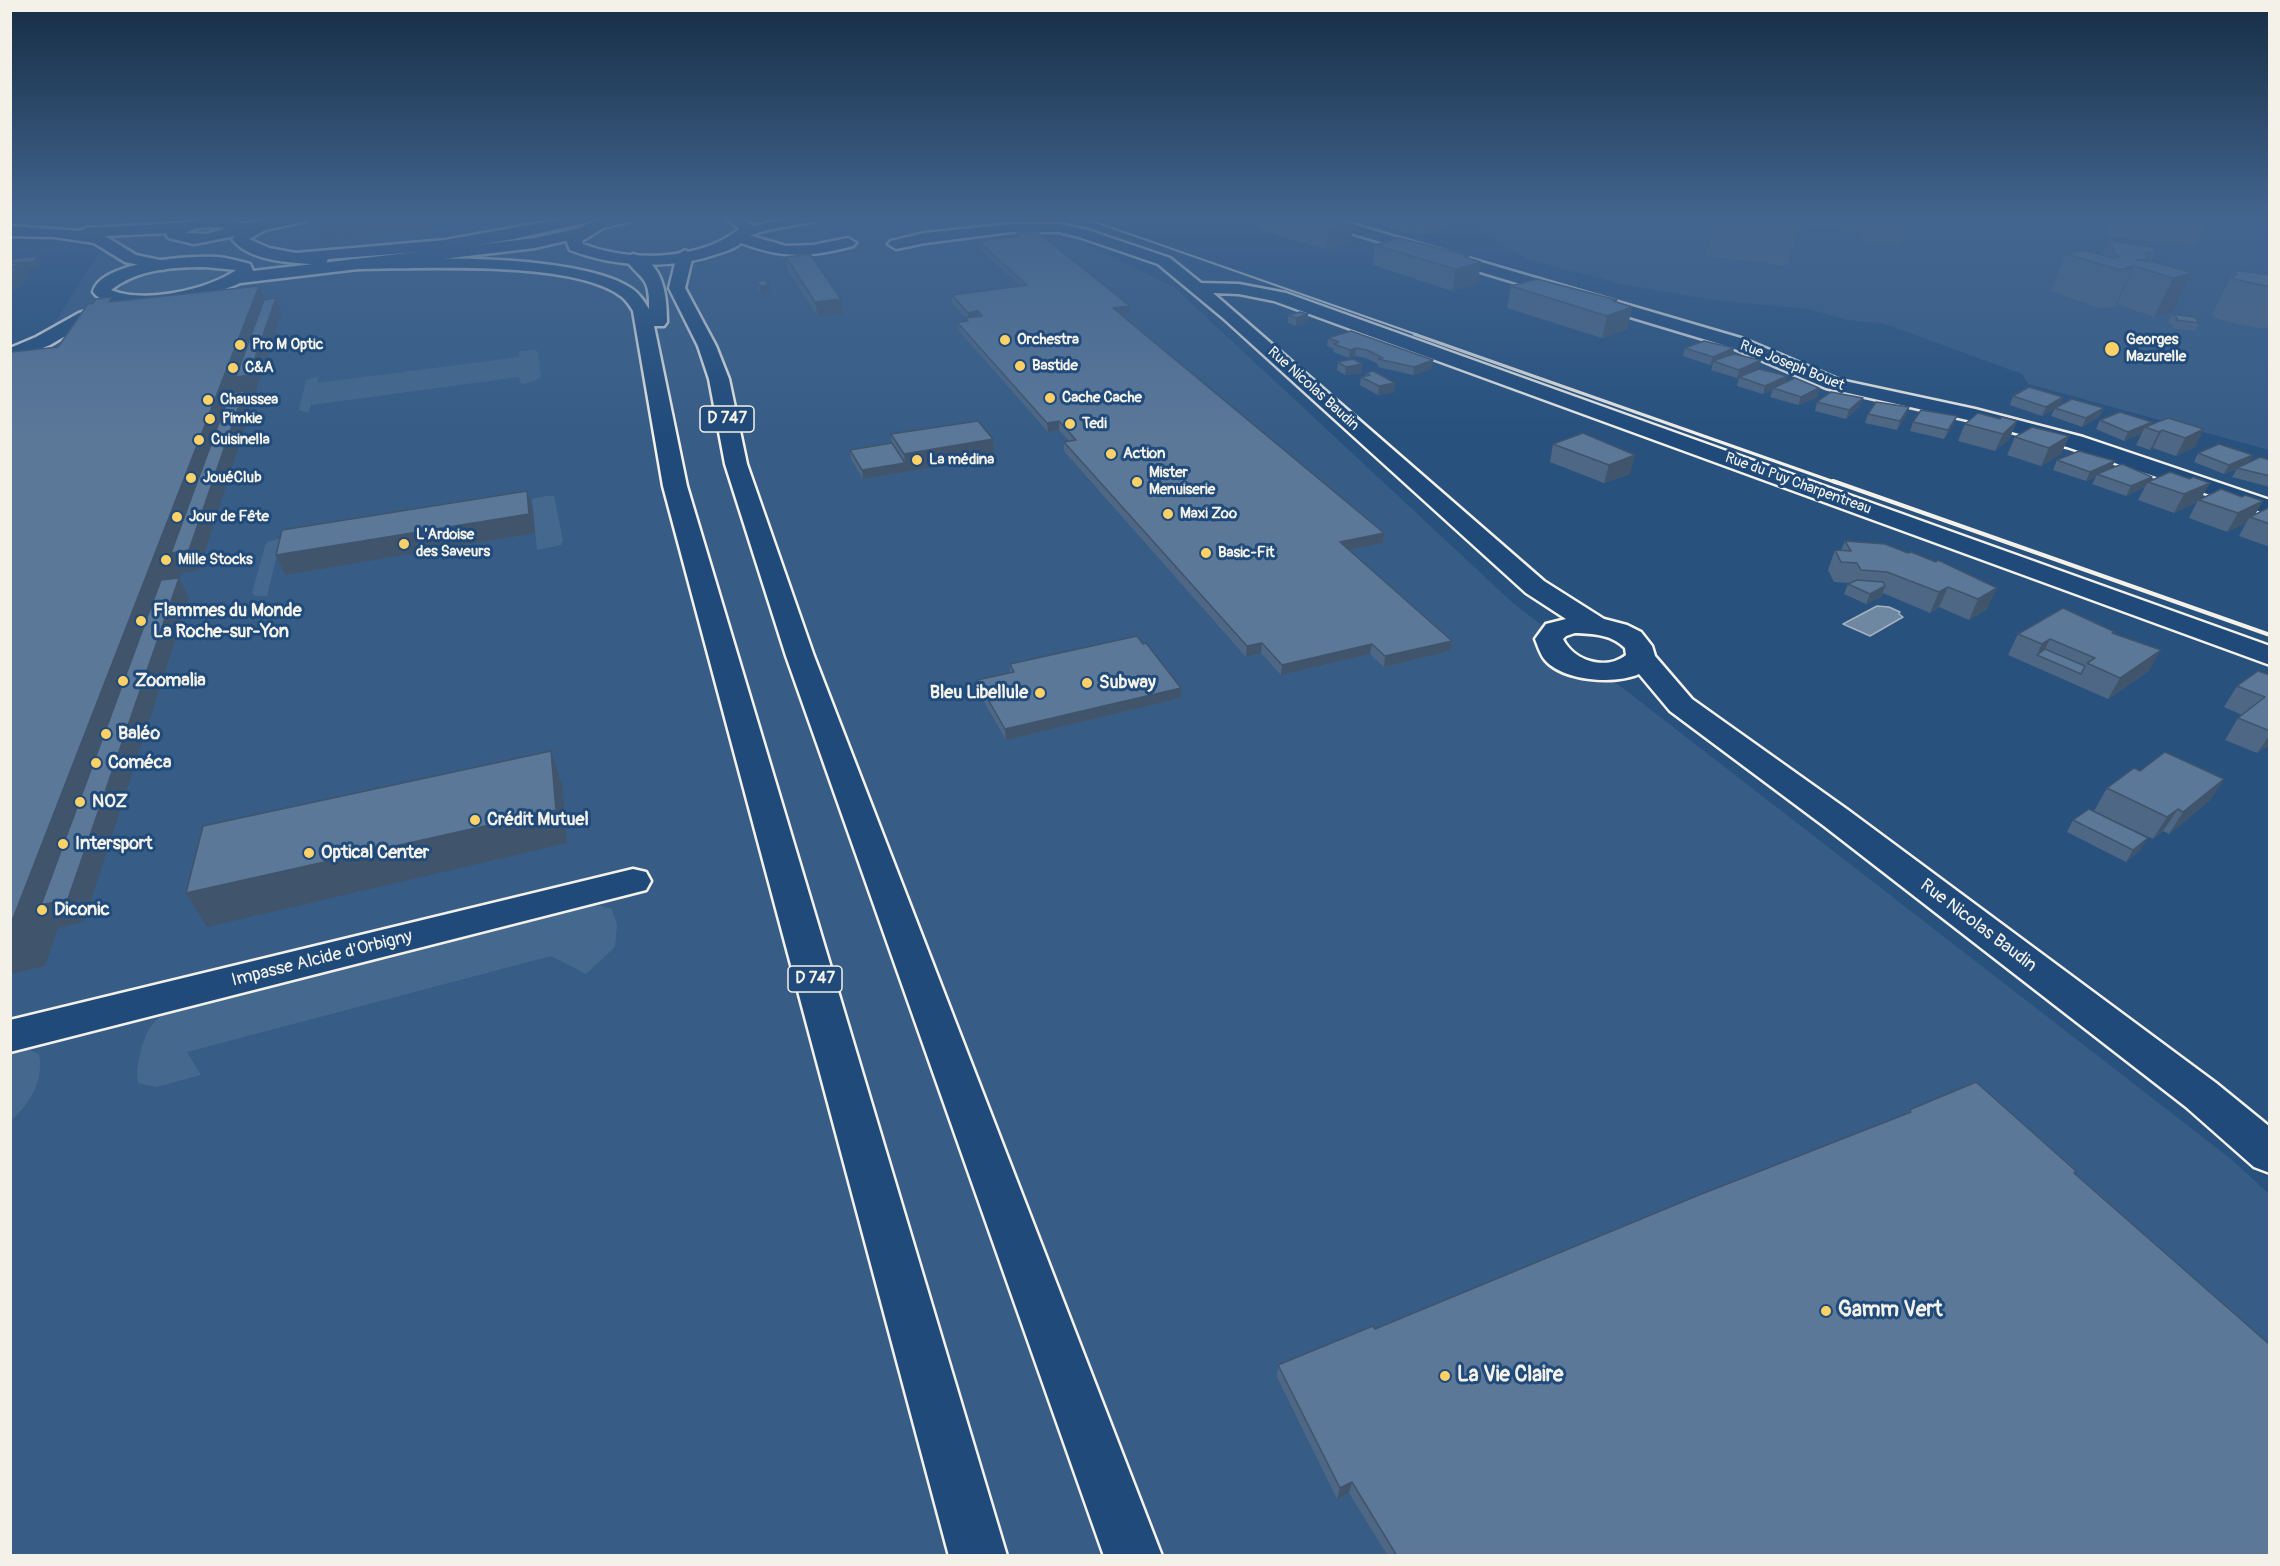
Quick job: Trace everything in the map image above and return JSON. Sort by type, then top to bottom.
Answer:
[{"type":"main road","points":[[102,291],[107,296],[143,300],[222,296],[226,291]]},
{"type":"main road","points":[[623,291],[642,311],[660,401]]},
{"type":"main road","name":"D 747","points":[[657,291],[660,401],[675,486],[978,1556]]},
{"type":"main road","name":"D 747","points":[[679,291],[707,346],[719,379],[736,464],[800,656],[1133,1556]]},
{"type":"main road","name":"Rue Nicolas Baudin","points":[[1202,291],[1535,587],[1594,625],[1623,633],[1638,645],[1641,658],[1681,705],[1845,825],[2201,1095],[2270,1154]]},
{"type":"main road","name":"Rue du Puy Charpentreau","points":[[1257,291],[1280,297],[2270,656]]},
{"type":"main road","name":"Rue Joseph Bouet","points":[[1562,291],[1737,343],[1833,384],[1975,415],[2075,442],[2270,508]]},
{"type":"main road","points":[[85,317],[92,307],[107,296]]},
{"type":"main road","points":[[10,355],[43,341],[85,317],[143,300]]},
{"type":"main road","name":"Rue du Puy Charpentreau","points":[[1221,308],[1279,305],[1324,314]]},
{"type":"main road","name":"Rue Nicolas Baudin","points":[[1535,587],[1556,630],[1549,639],[1557,656],[1577,667],[1601,672],[1681,705]]},
{"type":"main road","points":[[1556,630],[1574,625],[1594,625]]},
{"type":"main road","points":[[1601,672],[1627,669],[1641,658]]},
{"type":"main road","name":"Impasse Alcide d'Orbigny","points":[[10,1036],[633,881]]},
{"type":"shaded area","points":[[75,291],[1178,291],[1513,603],[2231,1159],[2269,1194],[2269,1555],[11,1556],[11,346],[49,332]]},
{"type":"shaded area","points":[[128,291],[183,291],[157,294]]},
{"type":"shaded area","points":[[1661,291],[2269,291],[2269,450],[2028,384],[2022,374],[1885,324],[1848,320],[1808,309],[1713,300]]},
{"type":"shaded area","points":[[536,350],[541,377],[531,382],[521,384],[519,377],[311,405],[308,413],[299,410],[306,380],[319,376],[317,383],[519,357],[519,351]]},
{"type":"shaded area","points":[[554,496],[563,540],[561,545],[537,550],[532,499]]},
{"type":"shaded area","points":[[281,538],[267,596],[256,596],[252,593],[265,546],[267,542]]},
{"type":"shaded area","points":[[1877,606],[1889,607],[1900,612],[1899,614],[1903,617],[1870,636],[1843,624]]},
{"type":"shaded area","points":[[587,906],[612,909],[617,925],[615,947],[586,974],[551,956],[187,1052],[201,1075],[156,1087],[138,1083],[138,1062],[141,1050],[153,1023],[165,1014],[193,1002]]},
{"type":"shaded area","points":[[27,1049],[39,1054],[37,1083],[30,1099],[11,1121],[11,1050]]},
{"type":"building","points":[[211,291],[257,291],[10,922],[10,353],[58,347],[88,304],[93,303],[96,299],[112,297],[109,302]]},
{"type":"building","points":[[808,291],[836,291],[841,299],[815,302]]},
{"type":"building","points":[[981,291],[1111,291],[1130,306],[1113,308],[1384,533],[1340,542],[1452,641],[1385,656],[1372,644],[1282,665],[1262,643],[1247,646],[1064,442],[1076,440],[1059,421],[1047,423],[957,322],[968,321],[965,318],[982,316],[978,311],[968,313],[952,295]]},
{"type":"building","points":[[1527,291],[1583,291],[1617,300],[1613,301],[1632,307],[1607,316]]},
{"type":"building","points":[[276,298],[249,375],[236,377],[264,300]]},
{"type":"building","points":[[1300,312],[1308,314],[1296,318],[1288,315]]},
{"type":"building","points":[[2172,314],[2195,317],[2199,323],[2176,320],[2177,318]]},
{"type":"building","points":[[1351,331],[1433,360],[1414,367],[1378,359],[1383,358],[1367,350],[1356,348],[1350,350],[1334,344],[1339,342],[1328,338]]},
{"type":"building","points":[[1704,341],[1734,348],[1713,357],[1685,348]]},
{"type":"building","points":[[1733,354],[1761,360],[1739,370],[1713,361]]},
{"type":"building","points":[[1353,359],[1362,364],[1346,367],[1338,362]]},
{"type":"building","points":[[1759,369],[1787,376],[1765,386],[1739,377]]},
{"type":"building","points":[[1373,371],[1395,383],[1379,386],[1361,377],[1370,375],[1366,373]]},
{"type":"building","points":[[1795,378],[1819,388],[1801,397],[1773,388]]},
{"type":"building","points":[[2029,387],[2063,397],[2046,407],[2013,396]]},
{"type":"building","points":[[244,391],[189,550],[171,553],[230,393]]},
{"type":"building","points":[[1831,392],[1863,398],[1849,410],[1817,402]]},
{"type":"building","points":[[2072,399],[2104,408],[2086,418],[2055,408]]},
{"type":"building","points":[[1876,402],[1909,407],[1900,421],[1868,414]]},
{"type":"building","points":[[1921,410],[1957,416],[1948,430],[1913,422]]},
{"type":"building","points":[[2120,412],[2152,422],[2128,432],[2100,420]]},
{"type":"building","points":[[1978,413],[2017,421],[2003,434],[1965,424]]},
{"type":"building","points":[[2168,418],[2204,429],[2185,438],[2145,427]]},
{"type":"building","points":[[978,421],[993,439],[904,454],[891,434]]},
{"type":"building","points":[[2032,427],[2069,436],[2049,448],[2015,437]]},
{"type":"building","points":[[1583,433],[1635,455],[1609,465],[1553,444]]},
{"type":"building","points":[[892,443],[905,463],[862,470],[850,450]]},
{"type":"building","points":[[2219,444],[2253,455],[2229,465],[2198,453]]},
{"type":"building","points":[[2079,451],[2115,461],[2090,472],[2057,460]]},
{"type":"building","points":[[2260,457],[2270,460],[2270,476],[2237,468]]},
{"type":"building","points":[[2122,464],[2152,477],[2131,486],[2097,474]]},
{"type":"building","points":[[2170,472],[2210,483],[2184,494],[2148,482]]},
{"type":"building","points":[[2221,489],[2242,497],[2245,495],[2263,501],[2238,513],[2199,500]]},
{"type":"building","points":[[527,491],[529,514],[276,555],[282,530]]},
{"type":"building","points":[[2270,507],[2270,524],[2250,517]]},
{"type":"building","points":[[1845,541],[1885,544],[1936,562],[1938,560],[1997,588],[1978,599],[1948,587],[1939,592],[1887,572],[1861,570],[1857,563],[1841,562],[1835,550],[1851,551]]},
{"type":"building","points":[[179,578],[68,899],[41,905],[161,580]]},
{"type":"building","points":[[1857,580],[1883,582],[1885,586],[1870,594],[1848,584]]},
{"type":"building","points":[[2063,608],[2115,632],[2112,633],[2161,650],[2120,678],[2087,663],[2095,658],[2050,639],[2042,644],[2018,634]]},
{"type":"building","points":[[1137,636],[1143,644],[1146,643],[1181,688],[1005,729],[977,680],[1014,672],[1010,664]]},
{"type":"building","points":[[2045,649],[2085,666],[2081,674],[2037,655]]},
{"type":"building","points":[[2258,671],[2270,675],[2270,731],[2238,718],[2265,697],[2237,686]]},
{"type":"building","points":[[551,751],[556,810],[186,893],[203,826]]},
{"type":"building","points":[[2165,752],[2224,779],[2183,812],[2178,809],[2167,817],[2107,788],[2134,768],[2140,771]]},
{"type":"building","points":[[2089,809],[2148,838],[2133,850],[2073,820]]},
{"type":"building","name":"Gamm Vert","points":[[1976,1082],[2076,1171],[2074,1173],[2270,1345],[2270,1556],[1397,1556],[1352,1482],[1340,1488],[1278,1365],[1373,1326],[1375,1329],[1699,1195],[1911,1112],[1909,1110]]},
{"type":"railway","points":[[1293,291],[1418,335]]},
{"type":"railway","points":[[1414,334],[1837,483]]},
{"type":"railway","points":[[1833,481],[2270,635]]},
{"type":"place","name":"Orchestra","points":[[1005,340]]},
{"type":"place","name":"Pro M Optic","points":[[240,345]]},
{"type":"place","name":"Georges Mazurelle","points":[[2112,349]]},
{"type":"place","name":"Bastide","points":[[1020,366]]},
{"type":"place","name":"C&A","points":[[233,368]]},
{"type":"place","name":"Cache Cache","points":[[1050,398]]},
{"type":"place","name":"Chaussea","points":[[208,400]]},
{"type":"place","name":"Pimkie","points":[[210,419]]},
{"type":"place","name":"Tedi","points":[[1070,424]]},
{"type":"place","name":"Cuisinella","points":[[199,440]]},
{"type":"place","name":"Action","points":[[1111,454]]},
{"type":"place","name":"La médina","points":[[917,460]]},
{"type":"place","name":"JouéClub","points":[[191,478]]},
{"type":"place","name":"Mister Menuiserie","points":[[1137,482]]},
{"type":"place","name":"Maxi Zoo","points":[[1168,514]]},
{"type":"place","name":"Jour de Fête","points":[[177,517]]},
{"type":"place","name":"L'Ardoise des Saveurs","points":[[404,544]]},
{"type":"place","name":"Basic-Fit","points":[[1206,553]]},
{"type":"place","name":"Mille Stocks","points":[[166,560]]},
{"type":"place","name":"Flammes du Monde La Roche-sur-Yon","points":[[141,621]]},
{"type":"place","name":"Zoomalia","points":[[123,681]]},
{"type":"place","name":"Subway","points":[[1087,683]]},
{"type":"place","name":"Bleu Libellule","points":[[1040,693]]},
{"type":"place","name":"Baléo","points":[[106,734]]},
{"type":"place","name":"Coméca","points":[[96,763]]},
{"type":"place","name":"NOZ","points":[[80,802]]},
{"type":"place","name":"Crédit Mutuel","points":[[475,820]]},
{"type":"place","name":"Intersport","points":[[63,844]]},
{"type":"place","name":"Optical Center","points":[[309,853]]},
{"type":"place","name":"Diconic","points":[[42,910]]},
{"type":"place","name":"Gamm Vert","points":[[1826,1311]]},
{"type":"place","name":"La Vie Claire","points":[[1445,1376]]}]
